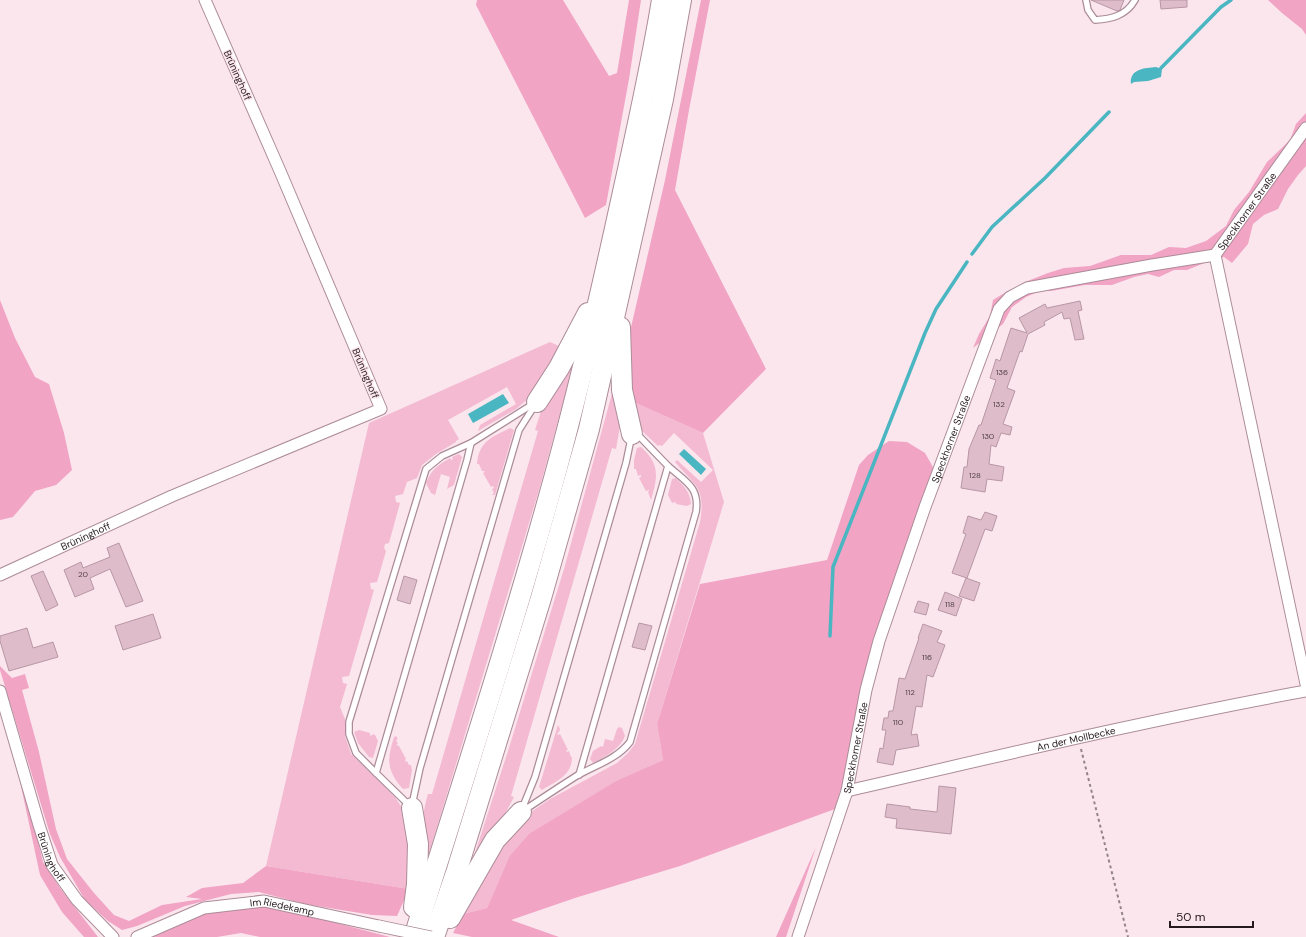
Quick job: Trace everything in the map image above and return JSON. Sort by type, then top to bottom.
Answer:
[{"type":"highway","points":[[414,937],[479,731],[555,476],[589,346],[642,106],[662,0]]},
{"type":"highway","points":[[434,937],[457,870],[541,598],[589,429],[620,297],[663,99],[681,0]]},
{"type":"highway","points":[[537,402],[559,368],[578,333],[604,278]]},
{"type":"highway","points":[[620,297],[622,390],[632,434]]},
{"type":"highway","points":[[410,937],[417,884],[418,844],[412,808]]},
{"type":"highway","points":[[439,937],[495,840],[521,812]]},
{"type":"street","name":"Brüninghoff","points":[[0,575],[172,496],[381,409],[280,171],[205,0]]},
{"type":"street","name":"Speckhorner Straße","points":[[798,937],[847,791],[866,690],[879,641],[925,507],[999,309],[1010,297],[1027,288],[1216,255],[1306,128]]},
{"type":"street","points":[[1216,255],[1306,684]]},
{"type":"street","name":"Brüninghoff","points":[[0,690],[52,865],[77,900],[113,937]]},
{"type":"street","name":"An der Mollbecke","points":[[847,791],[1078,738],[1241,703],[1306,691]]},
{"type":"street","name":"Im Riedekamp","points":[[137,937],[204,908],[264,901],[431,937]]},
{"type":"lane","points":[[1086,0],[1088,10],[1095,20],[1112,19],[1124,13],[1135,0]]},
{"type":"lane","points":[[412,808],[356,753],[349,734],[349,722],[426,469],[442,456],[471,443],[537,402]]},
{"type":"lane","points":[[412,808],[420,768],[519,430],[537,402]]},
{"type":"lane","points":[[632,434],[640,437],[693,489],[698,502],[630,742],[616,756],[579,775],[521,812],[537,770],[630,449],[632,434]]},
{"type":"lane","points":[[376,773],[471,443]]},
{"type":"lane","points":[[579,775],[668,466]]},
{"type":"path","points":[[1078,738],[1128,937]]},
{"type":"shaded area","points":[[477,0],[563,0],[609,76],[617,73],[629,0],[641,0],[629,79],[606,205],[585,218],[476,5]]},
{"type":"shaded area","points":[[701,0],[710,0],[675,190],[766,369],[703,433],[629,400],[626,349],[665,180]]},
{"type":"shaded area","points":[[1268,0],[1306,0],[1306,35],[1302,29]]},
{"type":"shaded area","points":[[1306,113],[1306,166],[1288,189],[1278,209],[1264,215],[1253,224],[1248,244],[1232,263],[1224,257],[1187,270],[1174,270],[1159,277],[1148,274],[1134,277],[1112,285],[1085,285],[1051,291],[1040,291],[1026,297],[1012,307],[1003,324],[973,348],[979,334],[990,316],[993,300],[1006,292],[1020,287],[1025,282],[1064,268],[1090,266],[1121,255],[1151,255],[1169,247],[1186,248],[1206,241],[1226,226],[1234,210],[1249,192],[1267,162],[1290,140],[1296,124]]},
{"type":"shaded area","points":[[0,300],[15,338],[35,377],[49,384],[64,433],[72,470],[56,485],[35,491],[13,517],[0,520]]},
{"type":"shaded area","points":[[550,342],[561,347],[528,399],[516,409],[478,431],[480,425],[516,404],[507,387],[448,420],[459,439],[422,465],[417,478],[407,482],[403,494],[395,496],[396,502],[400,503],[389,543],[385,544],[384,548],[386,551],[377,582],[370,583],[371,589],[374,590],[349,676],[342,677],[343,683],[347,684],[340,707],[345,719],[345,736],[351,754],[395,797],[402,808],[407,822],[410,834],[409,889],[266,866],[369,423]]},
{"type":"shaded area","points":[[576,356],[539,490],[427,860],[423,827],[425,803],[428,794],[432,794],[538,431],[535,430],[545,399]]},
{"type":"shaded area","points":[[614,386],[620,426],[616,449],[612,448],[511,796],[514,797],[500,823],[478,854],[475,853],[564,569]]},
{"type":"shaded area","points":[[629,400],[703,433],[724,502],[657,724],[663,760],[618,780],[509,857],[487,908],[463,914],[492,855],[528,814],[550,799],[617,763],[635,744],[700,522],[700,494],[693,482],[675,462],[677,460],[701,482],[713,470],[674,433],[662,446],[658,446],[641,430]]},
{"type":"shaded area","points":[[510,428],[514,430],[495,495],[492,495],[494,493],[492,489],[494,488],[493,486],[491,487],[483,473],[485,472],[482,471],[479,464],[477,464],[478,456],[480,450],[492,437]]},
{"type":"shaded area","points":[[889,441],[907,442],[925,453],[934,469],[835,809],[680,866],[575,898],[511,920],[559,937],[472,937],[453,933],[463,914],[487,908],[509,857],[529,834],[618,780],[663,760],[657,724],[700,584],[827,560],[859,465],[868,455]]},
{"type":"shaded area","points":[[641,447],[652,459],[656,471],[655,484],[651,500],[648,492],[649,490],[646,491],[639,478],[641,475],[638,476],[636,469],[634,469],[634,460],[637,448]]},
{"type":"shaded area","points":[[459,454],[462,457],[454,485],[447,489],[450,477],[441,474],[435,495],[431,493],[426,483],[430,474],[442,463],[450,458],[451,460],[453,459],[452,457]]},
{"type":"shaded area","points":[[676,478],[688,493],[691,504],[687,506],[676,504],[676,502],[672,503],[668,495],[672,479]]},
{"type":"shaded area","points":[[0,666],[12,678],[25,674],[29,688],[22,690],[39,752],[56,829],[67,859],[114,915],[129,921],[162,905],[202,899],[186,897],[202,888],[243,883],[266,866],[409,889],[397,916],[372,915],[305,904],[259,892],[231,894],[185,906],[137,926],[122,930],[108,921],[85,900],[60,857],[50,834]]},
{"type":"shaded area","points":[[558,725],[560,729],[557,734],[560,734],[568,750],[566,750],[567,752],[569,751],[572,757],[571,764],[566,773],[558,781],[542,790],[539,787]]},
{"type":"shaded area","points":[[619,727],[622,728],[625,736],[622,741],[612,752],[593,763],[590,759],[593,751],[601,746],[603,747],[605,739],[613,741]]},
{"type":"shaded area","points":[[359,730],[370,733],[371,736],[373,734],[375,735],[378,741],[373,758],[369,757],[358,743],[354,732]]},
{"type":"shaded area","points":[[396,736],[398,739],[396,740],[398,744],[396,745],[399,746],[406,759],[406,762],[407,761],[409,765],[411,765],[412,770],[409,788],[403,789],[393,776],[391,770],[389,758],[394,737]]},
{"type":"shaded area","points":[[15,758],[32,816],[43,862],[60,888],[98,937],[84,937],[62,912],[40,875]]},
{"type":"shaded area","points":[[816,847],[786,937],[776,937]]},
{"type":"shaded area","points":[[264,904],[390,937],[260,937],[241,933],[217,937],[142,937],[204,911]]},
{"type":"water","points":[[1156,67],[1162,69],[1161,77],[1148,81],[1134,82],[1131,84],[1131,79],[1135,72]]},
{"type":"water","points":[[503,394],[509,403],[473,423],[468,414]]},
{"type":"water","points":[[684,449],[706,469],[701,475],[679,454]]},
{"type":"building","points":[[1091,0],[1124,0],[1120,10],[1117,11]]},
{"type":"building","points":[[1160,0],[1187,0],[1187,7],[1161,9]]},
{"type":"building","points":[[1080,301],[1082,310],[1078,311],[1084,339],[1075,340],[1070,318],[1064,319],[1062,312],[1044,322],[1045,325],[1028,334],[1022,352],[1020,351],[1007,388],[1015,391],[1003,424],[1012,427],[1010,435],[1001,433],[996,447],[991,445],[989,464],[1004,467],[1002,481],[987,479],[985,492],[961,488],[964,467],[967,467],[969,449],[979,425],[981,425],[996,380],[990,378],[996,359],[1000,361],[1011,328],[1027,333],[1019,318],[1045,304],[1047,308]]},
{"type":"building","points":[[985,512],[997,516],[992,531],[985,529],[967,578],[952,573],[966,534],[963,533],[968,516],[981,520]]},
{"type":"building","points":[[119,543],[143,601],[126,607],[110,569],[90,578],[94,589],[75,597],[64,570],[81,562],[83,568],[110,557],[107,548]]},
{"type":"building","points":[[43,571],[58,605],[46,611],[31,576]]},
{"type":"building","points":[[404,576],[417,580],[410,604],[397,600]]},
{"type":"building","points":[[966,578],[980,583],[974,601],[959,596]]},
{"type":"building","points":[[945,592],[962,599],[956,616],[938,610]]},
{"type":"building","points":[[918,601],[929,604],[926,615],[914,612]]},
{"type":"building","points":[[153,614],[161,638],[123,650],[115,626]]},
{"type":"building","points":[[639,623],[652,626],[645,650],[632,647]]},
{"type":"building","points":[[923,624],[942,631],[937,642],[945,645],[933,677],[927,675],[922,707],[916,706],[911,735],[917,734],[919,746],[896,750],[893,765],[877,762],[880,748],[883,749],[886,730],[882,730],[884,718],[888,718],[889,711],[893,711],[899,678],[905,679]]},
{"type":"building","points":[[27,628],[33,648],[53,642],[58,657],[9,671],[0,641],[0,636]]},
{"type":"building","points":[[939,786],[956,788],[951,834],[896,828],[897,819],[885,817],[887,804],[910,807],[910,809],[937,812]]},
{"type":"waterway","points":[[1161,68],[1221,7],[1231,0]]},
{"type":"waterway","points":[[972,254],[992,227],[1045,178],[1109,112]]},
{"type":"waterway","points":[[830,636],[833,567],[925,333],[936,309],[967,262]]}]
